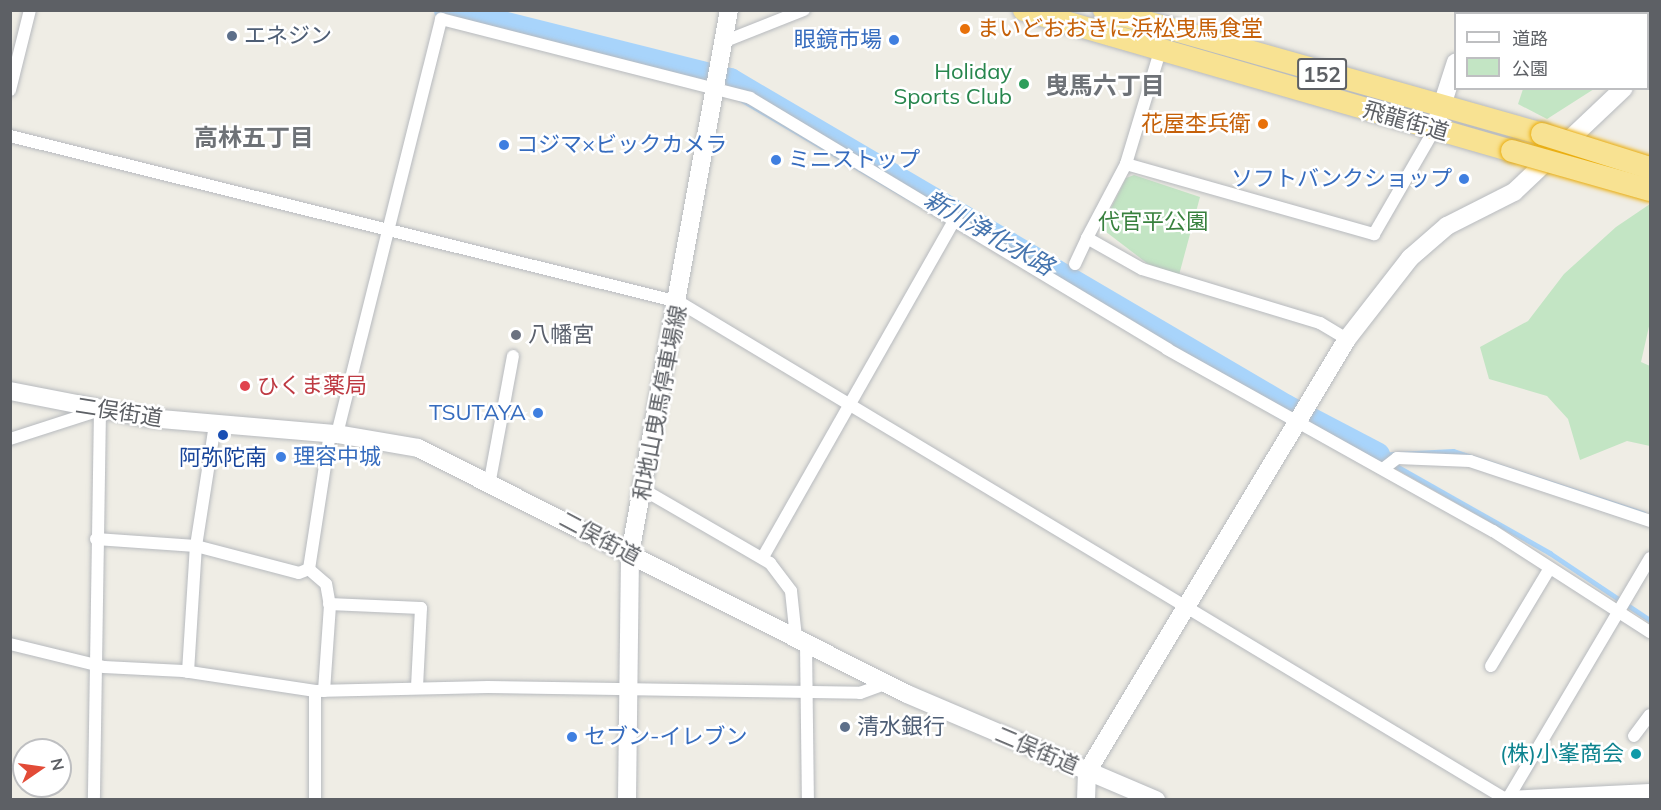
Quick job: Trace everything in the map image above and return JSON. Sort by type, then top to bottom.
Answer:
[{"type":"highway","name":"飛龍街道","points":[[1024,10],[1438,120],[1542,134],[1650,168]]},
{"type":"highway","name":"飛龍街道","points":[[1104,10],[1438,120],[1512,151],[1650,190]]},
{"type":"street","points":[[10,90],[30,10]]},
{"type":"street","name":"和地山曳馬停車場線","points":[[627,800],[630,554],[679,302],[729,10]]},
{"type":"street","points":[[723,42],[804,10]]},
{"type":"street","points":[[309,569],[334,434],[389,228],[442,15],[718,81],[1300,416],[1389,464],[1550,567],[1621,604],[1650,633]]},
{"type":"street","points":[[1075,264],[1125,164],[1161,48]]},
{"type":"street","points":[[1125,164],[1374,234],[1438,120],[1454,65]]},
{"type":"street","points":[[1086,800],[1087,772],[1347,339],[1410,258],[1447,226],[1514,192],[1622,90]]},
{"type":"street","points":[[10,136],[389,228],[679,302],[1189,604],[1507,800],[1650,558]]},
{"type":"street","points":[[763,557],[955,219]]},
{"type":"street","points":[[1088,238],[1142,269],[1320,323],[1347,339]]},
{"type":"street","points":[[490,480],[513,356]]},
{"type":"street","name":"二俣街道","points":[[10,391],[100,410],[215,425],[334,434],[418,448],[490,480],[630,554],[887,683],[1087,772],[1156,800]]},
{"type":"street","points":[[10,439],[100,410],[96,539],[94,800]]},
{"type":"street","points":[[188,672],[196,546],[215,425]]},
{"type":"street","points":[[1389,464],[1470,461],[1650,521]]},
{"type":"street","points":[[644,490],[763,557],[790,591],[810,693],[807,800]]},
{"type":"street","points":[[96,539],[196,546],[299,573],[309,569]]},
{"type":"street","points":[[1491,666],[1550,567]]},
{"type":"street","points":[[309,569],[326,584],[329,604],[320,691],[315,800]]},
{"type":"street","points":[[329,604],[421,608],[417,688]]},
{"type":"street","points":[[10,644],[95,665],[188,672],[320,691],[417,688],[860,693],[887,683]]},
{"type":"street","points":[[1634,736],[1650,715]]},
{"type":"street","points":[[1508,800],[1650,793]]},
{"type":"green space","points":[[1522,90],[1592,90],[1547,119],[1518,104]]},
{"type":"green space","name":"代官平公園","points":[[1134,175],[1200,197],[1179,275],[1148,264],[1101,228],[1126,178]]},
{"type":"green space","points":[[1650,204],[1650,322],[1641,362],[1650,366],[1650,446],[1627,441],[1580,460],[1568,419],[1547,396],[1489,379],[1480,347],[1528,321],[1564,274],[1616,227]]},
{"type":"waterway","name":"新川浄化水路","points":[[447,10],[730,81],[1285,407],[1377,455]]},
{"type":"waterway","points":[[1377,455],[1453,451],[1643,513]]},
{"type":"waterway","points":[[1377,455],[1550,553],[1650,620]]},
{"type":"place","name":"まいどおおきに浜松曳馬食堂","points":[[965,29]]},
{"type":"place","name":"エネジン","points":[[232,36]]},
{"type":"place","name":"眼鏡市場","points":[[894,40]]},
{"type":"place","name":"Holiday Sports Club","points":[[1024,84]]},
{"type":"place","name":"花屋杢兵衛","points":[[1263,124]]},
{"type":"place","name":"コジマ×ビックカメラ","points":[[504,145]]},
{"type":"place","name":"ミニストップ","points":[[776,160]]},
{"type":"place","name":"ソフトバンクショップ","points":[[1464,179]]},
{"type":"place","name":"八幡宮","points":[[516,335]]},
{"type":"place","name":"ひくま薬局","points":[[245,386]]},
{"type":"place","name":"TSUTAYA","points":[[538,413]]},
{"type":"place","name":"阿弥陀南","points":[[223,435]]},
{"type":"place","name":"理容中城","points":[[281,457]]},
{"type":"place","name":"清水銀行","points":[[845,727]]},
{"type":"place","name":"セブン-イレブン","points":[[572,737]]},
{"type":"place","name":"(株)小峯商会","points":[[1636,754]]},
{"type":"district","name":"曳馬六丁目","points":[[1105,86]]},
{"type":"district","name":"高林五丁目","points":[[254,138]]}]
